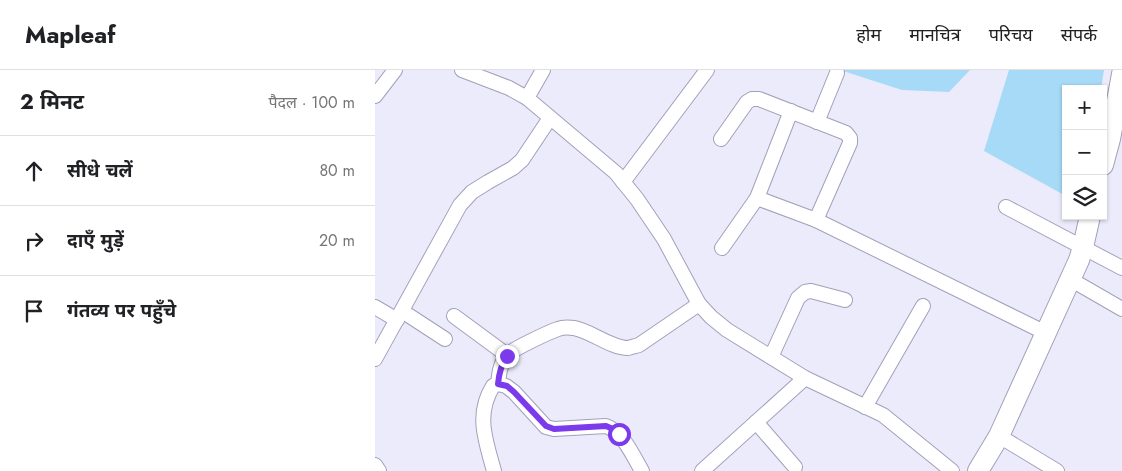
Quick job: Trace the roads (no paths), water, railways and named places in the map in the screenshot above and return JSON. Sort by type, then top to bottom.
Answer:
[{"type":"main road","points":[[1107,150],[1122,74]]},
{"type":"main road","points":[[978,471],[999,436],[1070,280],[1083,247],[1089,220]]},
{"type":"street","points":[[375,96],[395,70]]},
{"type":"street","points":[[462,70],[509,88],[527,98],[615,173],[637,199],[664,239],[699,304],[711,317],[727,330],[805,378],[883,415],[952,471]]},
{"type":"street","points":[[527,98],[543,70]]},
{"type":"street","points":[[623,182],[707,70]]},
{"type":"street","points":[[817,122],[837,73]]},
{"type":"street","points":[[721,139],[747,102],[752,99],[759,99],[846,133],[850,138],[850,144],[816,220]]},
{"type":"street","points":[[722,248],[757,198],[791,111]]},
{"type":"street","points":[[375,359],[460,205],[472,192],[513,168],[522,160],[550,118]]},
{"type":"street","points":[[757,198],[816,220],[1046,333]]},
{"type":"street","points":[[1006,207],[1122,268]]},
{"type":"street","points":[[1070,280],[1122,309]]},
{"type":"street","points":[[771,357],[798,298],[805,292],[811,291],[845,300]]},
{"type":"street","points":[[498,384],[502,362],[507,356],[514,350],[558,329],[567,327],[577,328],[628,348],[639,345],[699,304]]},
{"type":"street","points":[[865,406],[923,306]]},
{"type":"street","points":[[375,307],[399,316],[445,339]]},
{"type":"street","points":[[454,316],[507,356]]},
{"type":"street","points":[[702,471],[805,378]]},
{"type":"street","points":[[494,471],[483,432],[482,419],[489,392],[493,386],[498,384],[507,386],[514,392],[546,426],[554,429],[606,426],[613,429],[619,434],[642,471]]},
{"type":"street","points":[[756,422],[795,467]]},
{"type":"street","points":[[999,436],[1057,471]]},
{"type":"street","points":[[375,465],[379,471]]},
{"type":"water","points":[[840,70],[970,70],[949,92],[902,90]]},
{"type":"water","points":[[1009,70],[1104,70],[1102,85],[1062,85],[1062,194],[984,151]]}]
